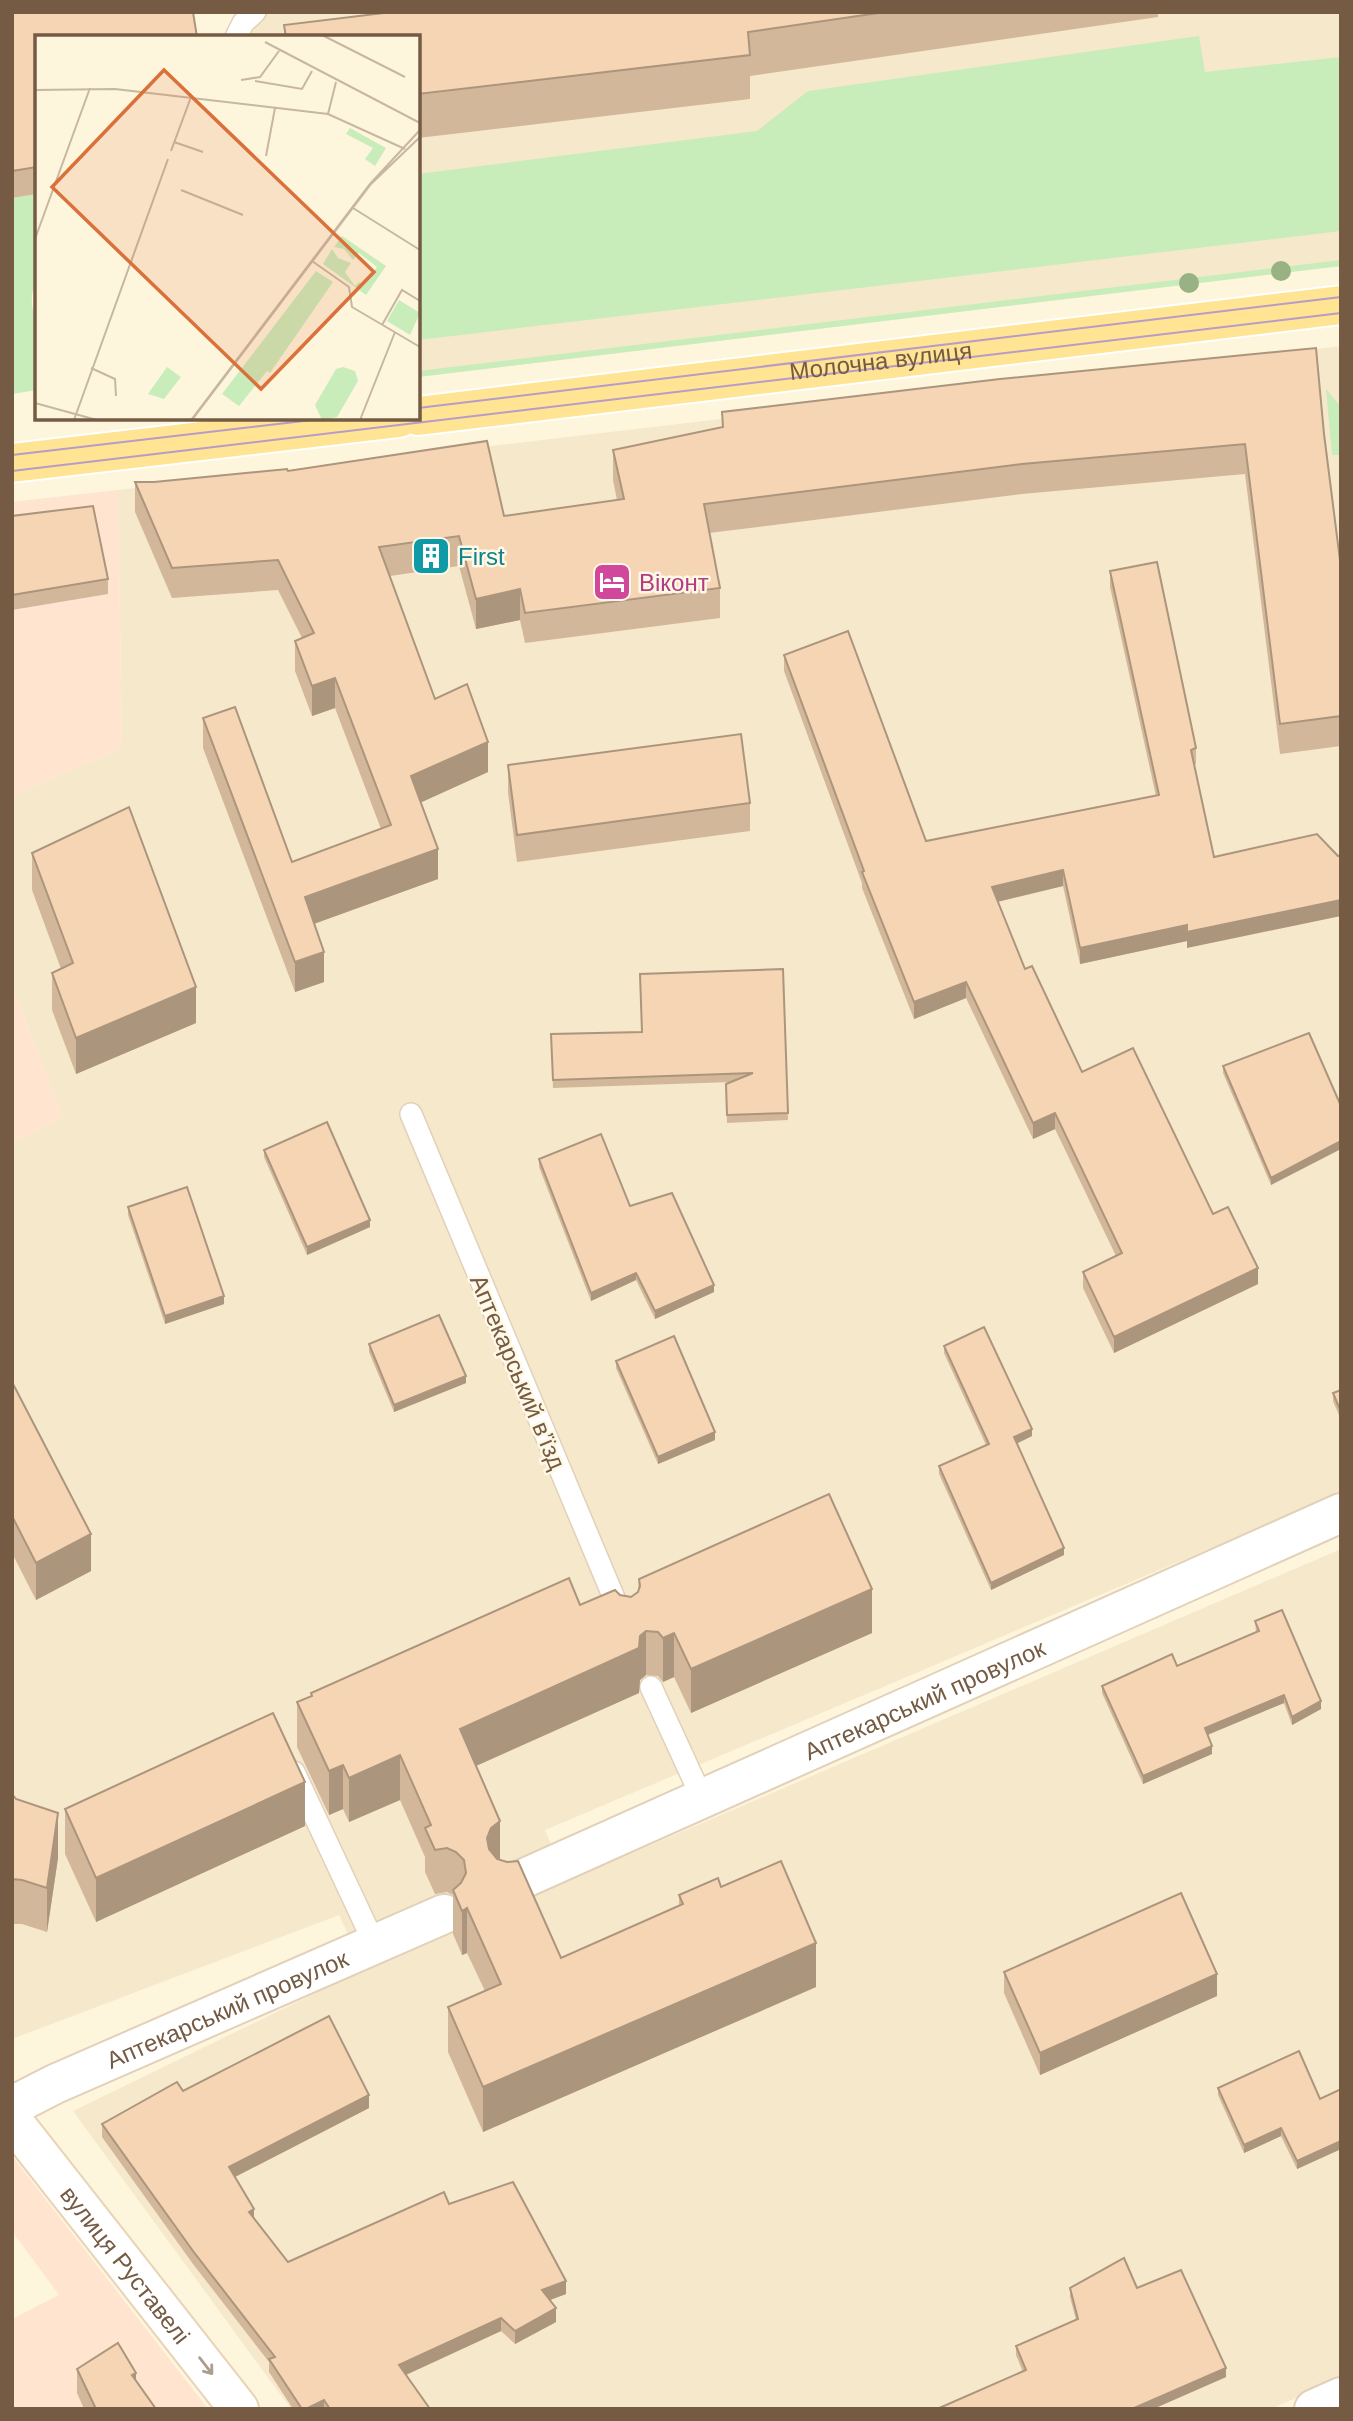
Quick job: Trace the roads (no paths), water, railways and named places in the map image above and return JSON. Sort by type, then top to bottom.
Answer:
[{"type":"main road","name":"Молочна вулиця","points":[[420,416],[1341,305]]},
{"type":"main road","points":[[12,463],[286,425],[367,420]]},
{"type":"street","name":"Аптекарський провулок","points":[[509,1885],[1341,1513]]},
{"type":"street","name":"Аптекарський провулок","points":[[12,2106],[55,2084],[444,1914]]},
{"type":"street","name":"вулиця Руставелі","points":[[12,2120],[239,2409]]},
{"type":"street","points":[[1314,2409],[1341,2397]]},
{"type":"lane","points":[[237,35],[243,23],[255,12]]},
{"type":"lane","name":"Аптекарський в’їзд","points":[[411,1114],[626,1629]]},
{"type":"lane","points":[[651,1687],[702,1798]]},
{"type":"lane","points":[[286,1755],[374,1945]]},
{"type":"tram line","points":[[420,408],[1341,297]]},
{"type":"tram line","points":[[12,471],[1341,313]]},
{"type":"tram line","points":[[12,455],[313,420]]},
{"type":"place","name":"First","points":[[431,556]]},
{"type":"place","name":"Віконт","points":[[612,582]]}]
